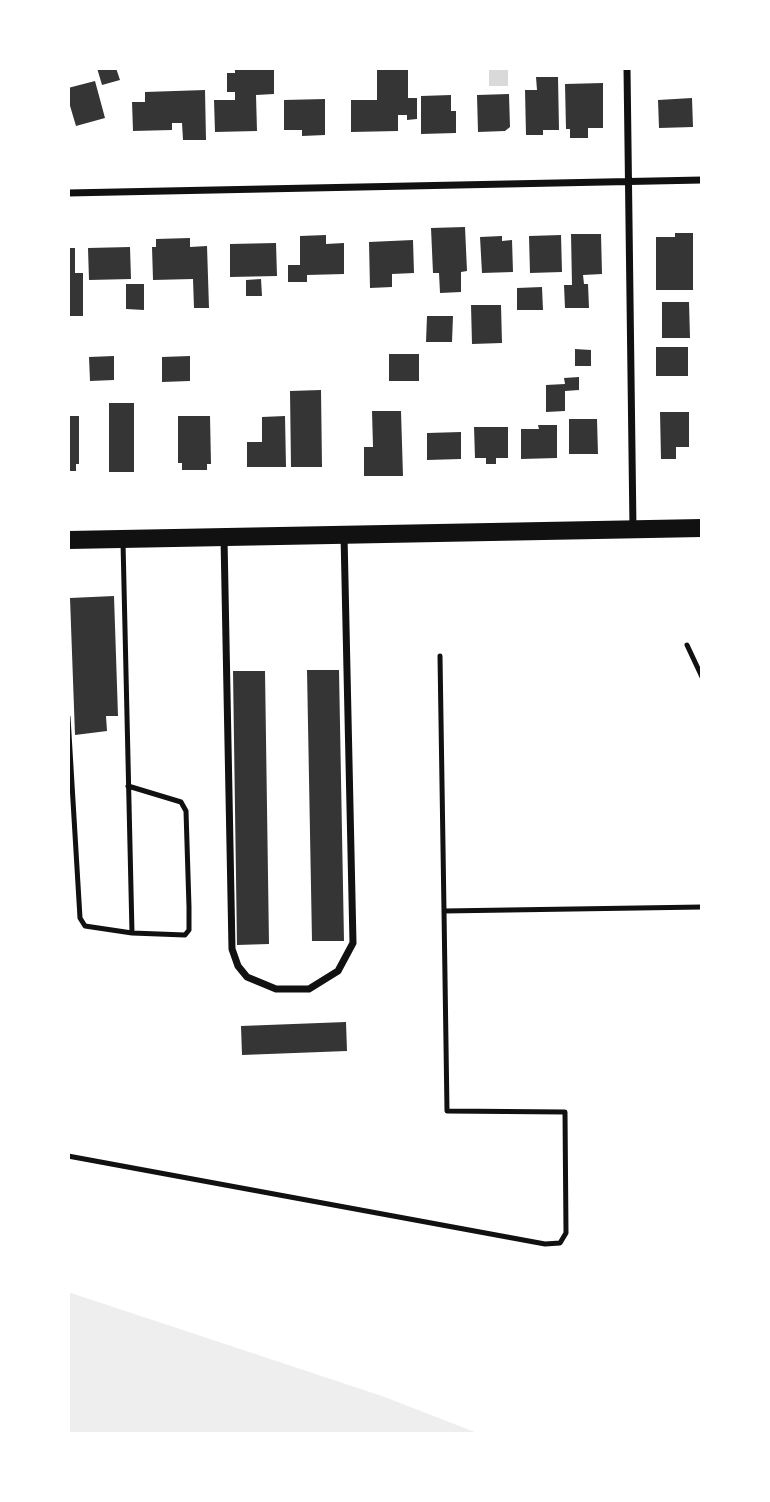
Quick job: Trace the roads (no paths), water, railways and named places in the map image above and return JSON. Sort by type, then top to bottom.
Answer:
[{"type":"main road","points":[[68,540],[702,528]]},
{"type":"street","points":[[627,68],[633,529]]},
{"type":"street","points":[[68,193],[702,180]]},
{"type":"street","points":[[224,537],[232,949],[238,966],[247,977],[276,989],[309,989],[338,971],[353,943],[344,534]]},
{"type":"lane","points":[[123,539],[132,933]]},
{"type":"lane","points":[[687,645],[702,677]]},
{"type":"lane","points":[[68,1156],[545,1244],[560,1243],[566,1233],[565,1112],[447,1111],[440,656]]},
{"type":"lane","points":[[68,717],[80,918],[85,926],[132,933],[185,935],[189,930],[186,811],[181,802],[128,786]]},
{"type":"lane","points":[[444,911],[702,907]]}]
